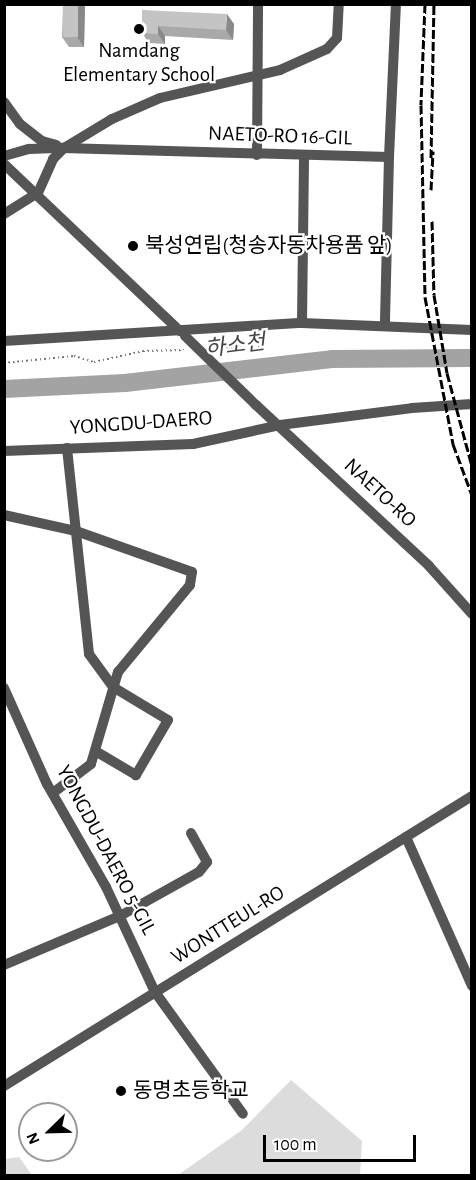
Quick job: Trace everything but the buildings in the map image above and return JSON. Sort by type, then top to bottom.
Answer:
[{"type":"street","points":[[257,155],[258,4]]},
{"type":"street","points":[[4,214],[38,193],[52,159],[64,148],[112,119],[159,98],[257,76],[299,63],[334,44],[339,28],[339,4]]},
{"type":"street","points":[[386,325],[389,158],[396,4]]},
{"type":"street","points":[[4,102],[20,123],[42,141],[64,148]]},
{"type":"street","name":"NAETO-RO 16-GIL","points":[[4,156],[29,149],[64,148],[389,158]]},
{"type":"street","points":[[302,322],[304,157]]},
{"type":"street","points":[[4,164],[38,193],[181,332]]},
{"type":"street","points":[[4,341],[181,332],[302,322],[471,330]]},
{"type":"street","name":"NAETO-RO","points":[[181,332],[429,566],[471,614]]},
{"type":"street","name":"YONGDU-DAERO","points":[[4,451],[193,444],[280,425],[412,408],[471,404]]},
{"type":"street","points":[[67,448],[89,654],[113,687],[168,720],[135,776],[97,752]]},
{"type":"street","points":[[4,515],[76,531],[192,572],[190,585],[118,672],[97,752],[81,776],[53,793]]},
{"type":"street","name":"YONGDU-DAERO 5-GIL","points":[[4,688],[53,793],[120,916],[155,992],[243,1114]]},
{"type":"street","name":"WONTTEUL-RO","points":[[4,1086],[471,796]]},
{"type":"street","points":[[4,965],[120,916],[205,867],[203,852],[191,833]]},
{"type":"street","points":[[406,837],[471,986]]},
{"type":"path","points":[[209,349],[263,347]]},
{"type":"path","points":[[4,363],[74,356],[94,362],[143,351],[187,350]]},
{"type":"shaded area","points":[[291,1080],[362,1141],[360,1175],[178,1175],[242,1130]]},
{"type":"shaded area","points":[[18,1157],[18,1162],[23,1162],[32,1175],[5,1175],[5,1159]]},
{"type":"waterway","name":"하소천","points":[[4,389],[125,383],[332,359],[472,358]]},
{"type":"railway","points":[[425,4],[421,105],[425,297],[453,444],[472,495]]},
{"type":"railway","points":[[431,158],[434,4]]},
{"type":"railway","points":[[431,190],[433,151]]},
{"type":"railway","points":[[432,221],[434,295],[447,373],[472,466]]},
{"type":"place","name":"Namdang Elementary School","points":[[139,29]]},
{"type":"place","name":"북성연립(청송자동차용품 앞)","points":[[133,246]]},
{"type":"place","name":"동명초등학교","points":[[121,1091]]}]
